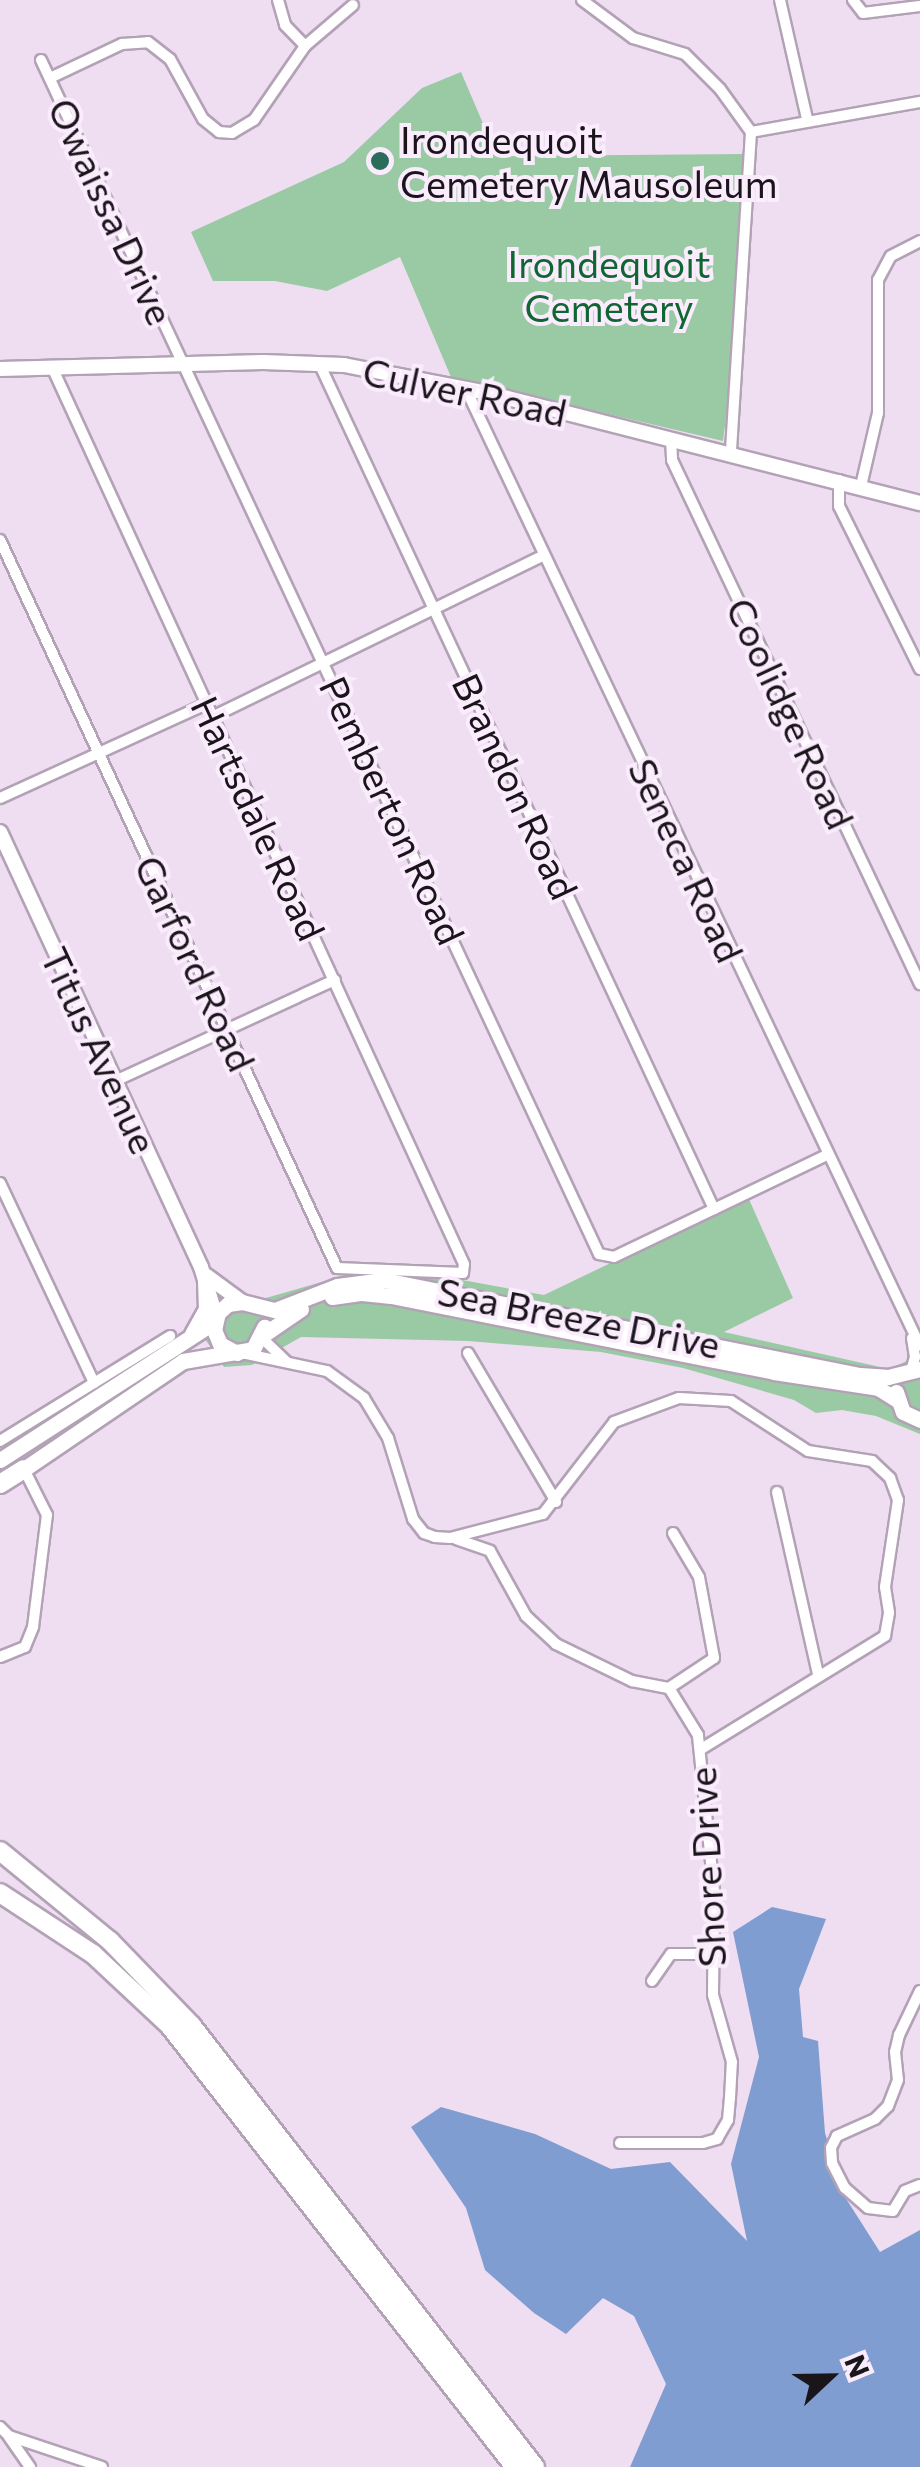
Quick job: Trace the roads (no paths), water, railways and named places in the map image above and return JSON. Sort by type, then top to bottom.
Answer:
[{"type":"highway","points":[[0,1484],[24,1468]]},
{"type":"highway","points":[[0,1850],[118,1948],[231,2073],[527,2465]]},
{"type":"highway","points":[[0,1893],[71,1937],[126,1981],[218,2083],[527,2465]]},
{"type":"main road","name":"Culver Road","points":[[0,369],[320,362],[465,388],[920,503]]},
{"type":"main road","name":"Titus Avenue","points":[[0,832],[203,1272],[215,1319]]},
{"type":"main road","name":"Titus Avenue","points":[[203,1272],[218,1288],[247,1304]]},
{"type":"main road","points":[[174,1342],[206,1313],[203,1272]]},
{"type":"main road","name":"Sea Breeze Drive","points":[[247,1304],[278,1310],[336,1286],[396,1281],[860,1375],[913,1370]]},
{"type":"main road","name":"Sea Breeze Drive","points":[[263,1337],[325,1299],[380,1294],[774,1372],[878,1388],[897,1400]]},
{"type":"main road","points":[[0,1460],[174,1342],[215,1319],[228,1304],[247,1304],[264,1320],[263,1337],[253,1349],[182,1361],[24,1468]]},
{"type":"main road","points":[[215,1319],[220,1344],[239,1353]]},
{"type":"main road","points":[[913,1370],[898,1385],[897,1400],[903,1412],[920,1420]]},
{"type":"street","points":[[278,0],[285,25],[305,46]]},
{"type":"street","points":[[582,0],[633,38],[685,54],[720,89],[751,132],[732,454]]},
{"type":"street","points":[[780,0],[807,119]]},
{"type":"street","points":[[853,0],[863,13],[920,6]]},
{"type":"street","points":[[50,78],[128,42],[148,42],[170,59],[202,119],[226,134],[239,132],[254,120],[305,46],[353,4]]},
{"type":"street","name":"Owaissa Drive","points":[[41,60],[182,363]]},
{"type":"street","points":[[751,132],[807,119],[920,102]]},
{"type":"street","points":[[861,486],[878,413],[878,280],[891,256],[920,241]]},
{"type":"street","name":"Brandon Road","points":[[320,362],[714,1209]]},
{"type":"street","name":"Pemberton Road","points":[[182,363],[602,1257],[614,1257],[714,1209]]},
{"type":"street","name":"Hartsdale Road","points":[[52,367],[465,1270]]},
{"type":"street","name":"Seneca Road","points":[[465,388],[920,1346]]},
{"type":"street","name":"Coolidge Road","points":[[672,439],[672,460],[920,984]]},
{"type":"street","points":[[839,480],[839,506],[920,669]]},
{"type":"street","name":"Garford Road","points":[[0,540],[337,1268],[457,1275],[465,1270]]},
{"type":"street","points":[[212,717],[542,556]]},
{"type":"street","points":[[0,798],[206,704]]},
{"type":"street","points":[[114,1081],[334,980]]},
{"type":"street","points":[[714,1209],[827,1155]]},
{"type":"street","points":[[0,1183],[94,1383]]},
{"type":"street","name":"Seneca Road","points":[[911,1332],[913,1370]]},
{"type":"street","points":[[263,1337],[274,1354],[297,1366]]},
{"type":"street","points":[[0,1441],[94,1383],[174,1342]]},
{"type":"street","points":[[239,1353],[335,1374],[368,1402],[388,1438],[415,1522],[427,1535],[490,1550],[526,1616],[556,1644],[632,1681],[669,1688],[714,1658],[699,1577],[674,1534]]},
{"type":"street","points":[[468,1353],[556,1502]]},
{"type":"street","points":[[450,1538],[543,1514],[614,1422],[678,1398],[731,1402],[808,1451],[872,1461],[890,1478],[898,1500],[885,1586],[889,1613],[885,1636],[700,1750]]},
{"type":"street","points":[[0,1658],[21,1651],[31,1636],[47,1522],[43,1500],[24,1468]]},
{"type":"street","points":[[776,1492],[818,1674]]},
{"type":"street","name":"Shore Drive","points":[[620,2143],[702,2144],[717,2138],[724,2128],[732,2062],[713,1995],[714,1891],[698,1735],[669,1688]]},
{"type":"street","points":[[652,1981],[671,1954],[714,1954]]},
{"type":"street","points":[[920,1991],[899,2034],[894,2052],[898,2080],[888,2106],[875,2119],[838,2136],[831,2148],[832,2163],[845,2188],[868,2208],[893,2211],[906,2191],[920,2185]]},
{"type":"street","points":[[4,2432],[30,2467]]},
{"type":"street","points":[[4,2432],[102,2467]]},
{"type":"water","points":[[772,1907],[826,1919],[799,1989],[803,2037],[818,2041],[825,2133],[845,2197],[880,2252],[920,2230],[920,2467],[630,2467],[666,2384],[634,2316],[603,2298],[566,2334],[534,2313],[485,2270],[466,2208],[411,2127],[441,2107],[535,2134],[611,2169],[670,2162],[747,2241],[731,2164],[759,2057],[733,1932]]},
{"type":"place","name":"Irondequoit Cemetery Mausoleum","points":[[380,161]]},
{"type":"park label","name":"Irondequoit Cemetery","points":[[609,285]]}]
